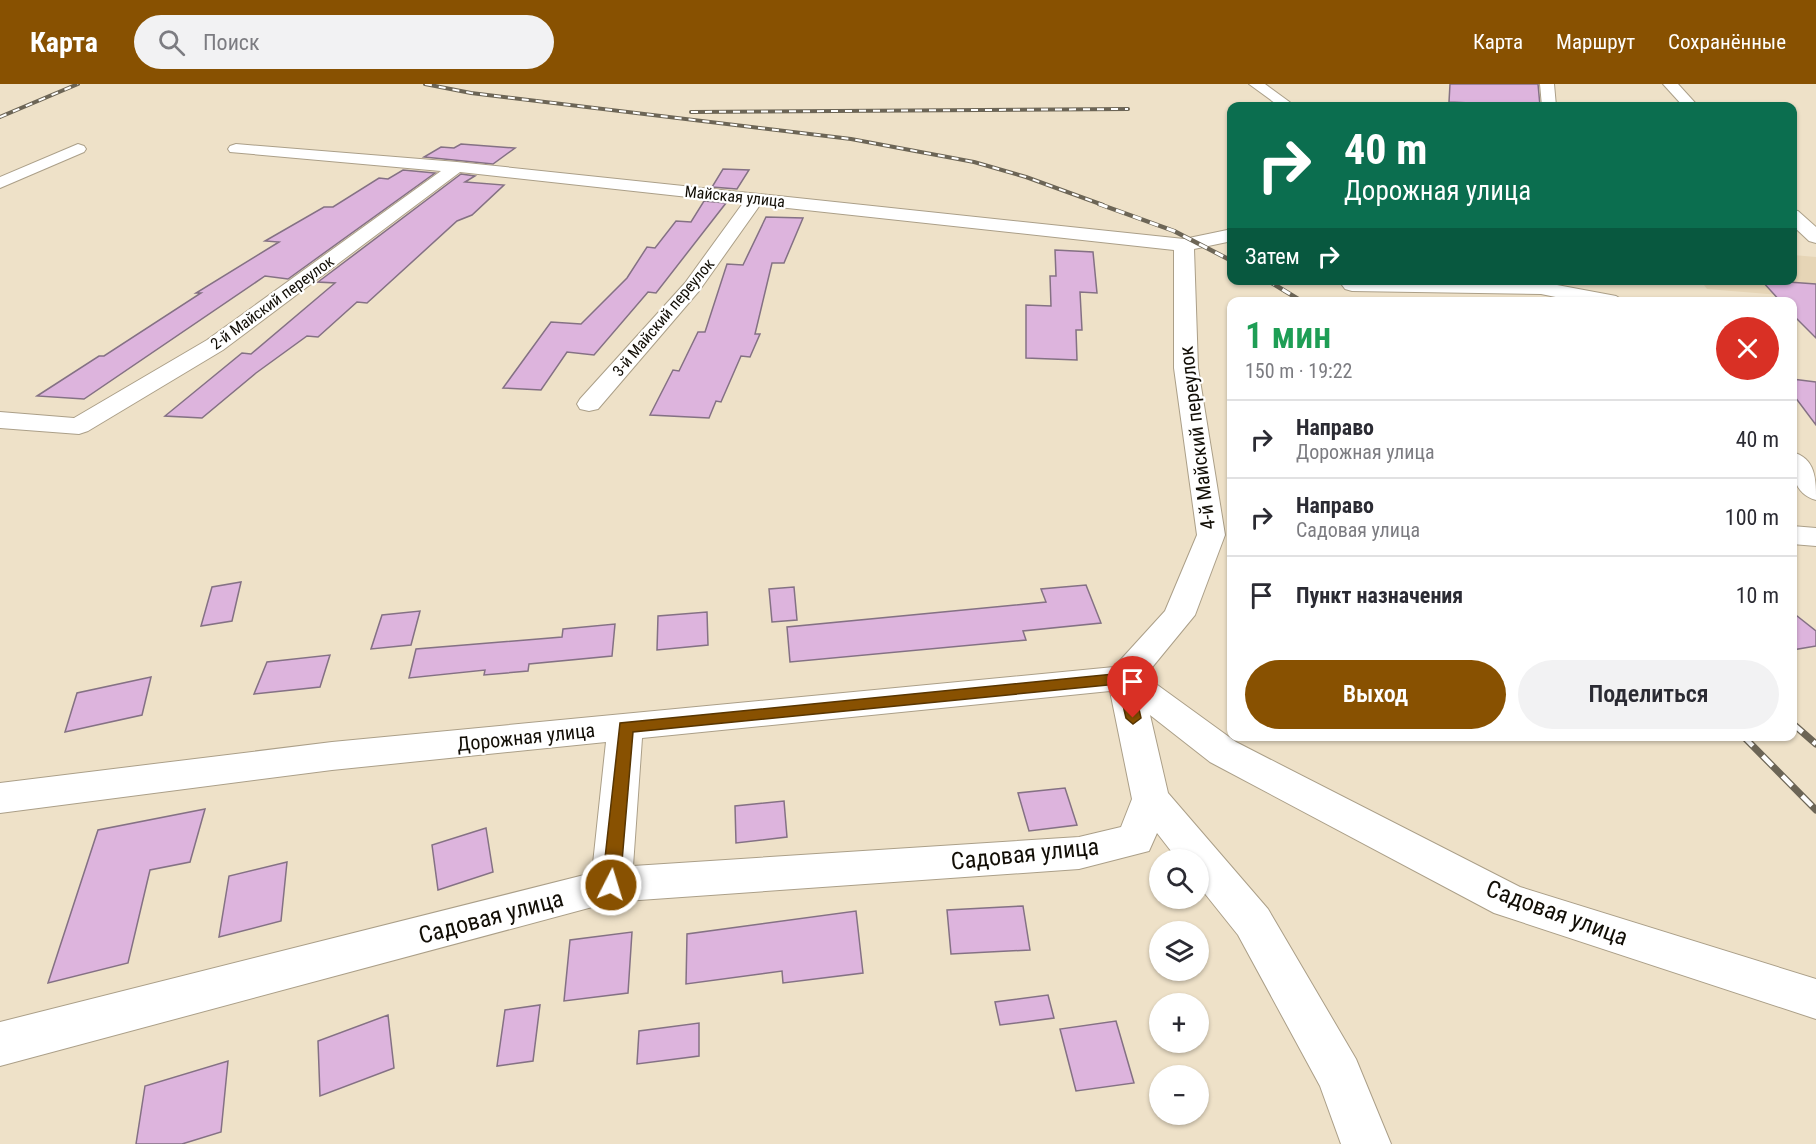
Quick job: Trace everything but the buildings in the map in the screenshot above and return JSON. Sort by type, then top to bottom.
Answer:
[{"type":"street","points":[[1256,84],[1282,102]]},
{"type":"street","points":[[1547,84],[1549,102]]},
{"type":"street","points":[[1670,84],[1687,102]]},
{"type":"street","points":[[0,183],[78,149]]},
{"type":"street","name":"Майская улица","points":[[236,149],[457,167],[1184,245],[1227,238]]},
{"type":"street","name":"2-й Майский переулок","points":[[0,420],[80,426],[215,345],[457,167]]},
{"type":"street","name":"3-й Майский переулок","points":[[588,404],[692,287],[756,198]]},
{"type":"street","points":[[1797,219],[1816,237]]},
{"type":"street","name":"4-й Майский переулок","points":[[1124,678],[1179,615],[1211,535],[1186,368],[1184,245]]},
{"type":"street","points":[[1352,285],[1369,297]]},
{"type":"street","points":[[1457,285],[1541,288],[1589,297]]},
{"type":"street","points":[[1797,466],[1816,492]]},
{"type":"street","points":[[1797,535],[1816,537]]},
{"type":"street","points":[[1124,678],[1151,799],[1253,922],[1339,1075],[1365,1144]]},
{"type":"street","name":"Дорожная улица","points":[[0,798],[332,756],[1124,678]]},
{"type":"street","name":"Садовая улица","points":[[1124,678],[1224,752],[1509,901],[1816,999]]},
{"type":"street","points":[[611,885],[625,727]]},
{"type":"street","name":"Садовая улица","points":[[0,1044],[611,885],[1079,853],[1135,840],[1151,799]]},
{"type":"shaded area","points":[[1797,255],[1816,257],[1816,298],[1707,289],[1704,285],[1797,285]]},
{"type":"railway","points":[[0,117],[78,84]]},
{"type":"railway","points":[[425,84],[471,93],[851,139],[974,162],[1026,177],[1103,205]]},
{"type":"railway","points":[[691,112],[1128,109]]},
{"type":"railway","points":[[1099,204],[1174,231],[1227,258]]},
{"type":"railway","points":[[1275,285],[1295,297]]},
{"type":"railway","points":[[1797,727],[1816,744]]},
{"type":"railway","points":[[1748,741],[1816,810]]},
{"type":"route","points":[[611,885],[625,727],[1124,678],[1133,718]]}]
